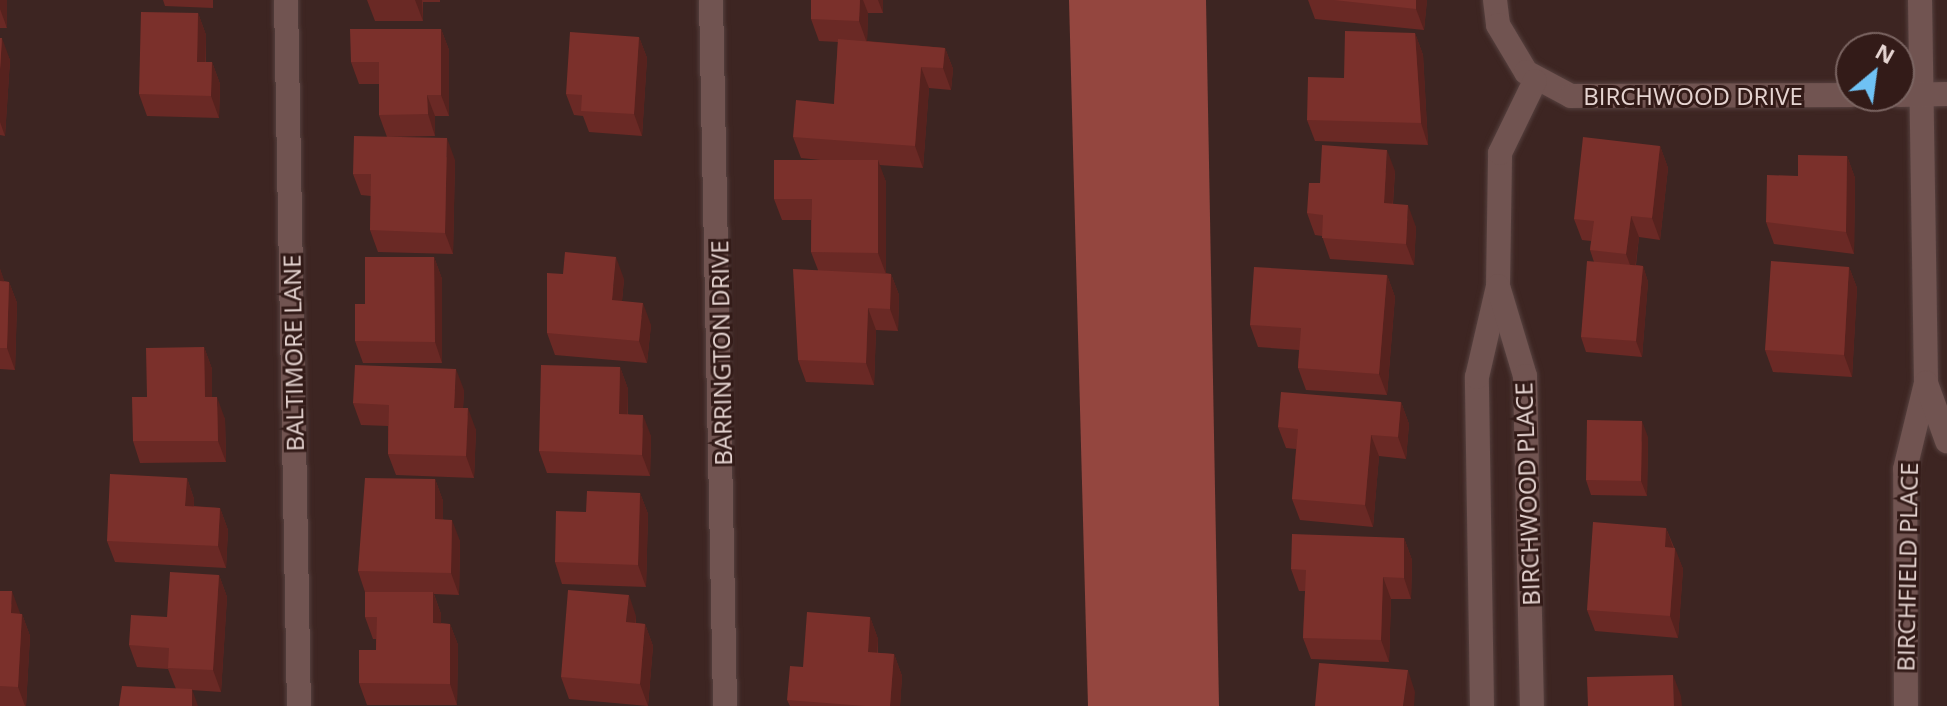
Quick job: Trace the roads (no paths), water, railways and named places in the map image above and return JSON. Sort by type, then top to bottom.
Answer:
[{"type":"street","name":"BALTIMORE LANE","points":[[286,0],[299,706]]},
{"type":"street","name":"BARRINGTON DRIVE","points":[[711,0],[725,706]]},
{"type":"street","points":[[1495,0],[1508,46],[1535,81]]},
{"type":"street","name":"BIRCHFIELD PLACE","points":[[1915,48],[1920,0]]},
{"type":"street","name":"BIRCHWOOD DRIVE","points":[[1535,81],[1608,100],[1835,95]]},
{"type":"street","name":"BIRCHWOOD PLACE","points":[[1482,706],[1477,377],[1498,286],[1500,153],[1535,81]]},
{"type":"street","points":[[1915,95],[1947,94]]},
{"type":"street","name":"BIRCHFIELD PLACE","points":[[1911,112],[1926,383],[1947,441]]},
{"type":"street","name":"BIRCHWOOD PLACE","points":[[1498,286],[1525,376],[1532,706]]},
{"type":"street","name":"BIRCHFIELD PLACE","points":[[1906,706],[1905,469],[1926,383]]}]
